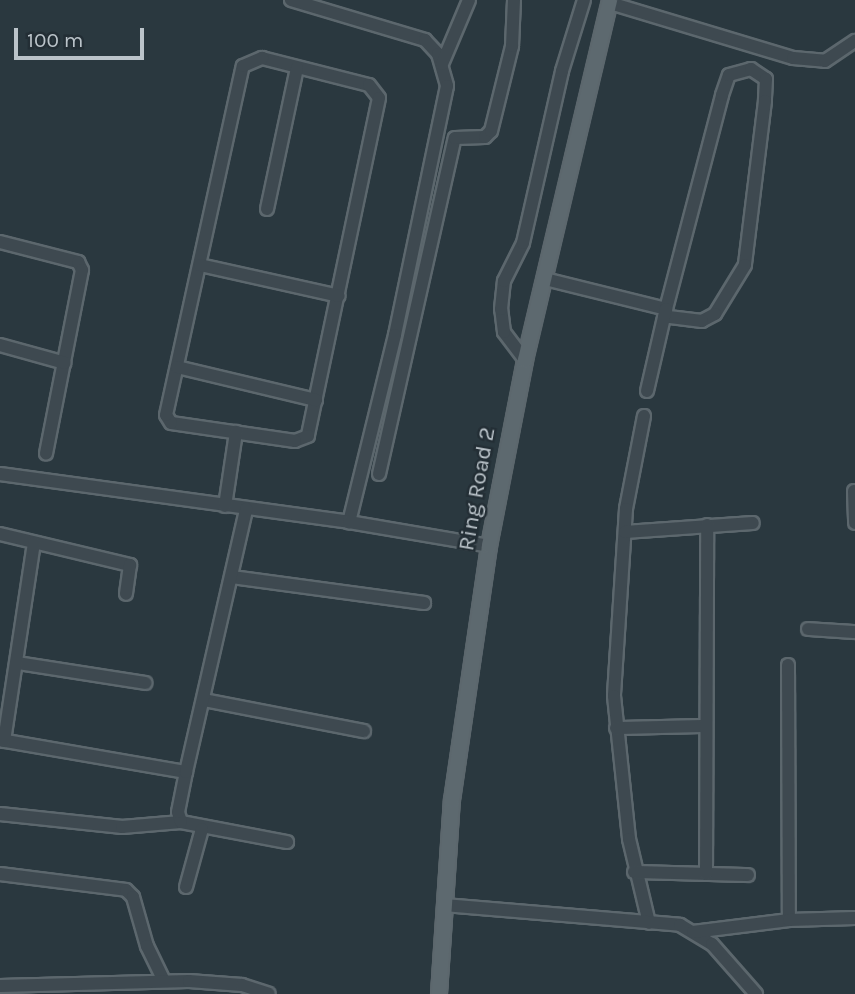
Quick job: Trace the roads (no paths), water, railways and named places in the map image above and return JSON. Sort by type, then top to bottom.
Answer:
[{"type":"main road","name":"Ring Road 2","points":[[439,994],[454,787],[489,546],[524,360],[610,2]]},
{"type":"street","points":[[291,0],[425,40],[433,45],[442,64],[447,86],[349,522]]},
{"type":"street","points":[[442,64],[469,0]]},
{"type":"street","points":[[379,474],[454,138],[485,137],[491,131],[512,46],[515,0]]},
{"type":"street","points":[[524,360],[504,332],[500,310],[505,281],[523,243],[562,71],[584,0]]},
{"type":"street","points":[[610,2],[793,58],[825,61],[855,41]]},
{"type":"street","points":[[262,58],[369,85],[379,98],[309,436],[302,440],[171,423],[166,415],[200,265],[243,66],[262,58]]},
{"type":"street","points":[[267,209],[298,68]]},
{"type":"street","points":[[545,279],[665,313],[702,321],[715,314],[745,265],[766,79],[751,69],[729,75],[665,313],[647,391]]},
{"type":"street","points":[[0,242],[81,264],[65,363],[46,453]]},
{"type":"street","points":[[200,265],[339,296]]},
{"type":"street","points":[[0,345],[65,363]]},
{"type":"street","points":[[177,367],[316,400]]},
{"type":"street","points":[[644,416],[625,532],[615,672],[616,728],[634,872],[649,923]]},
{"type":"street","points":[[225,506],[236,432]]},
{"type":"street","points":[[0,474],[349,522],[489,546]]},
{"type":"street","points":[[855,491],[855,523]]},
{"type":"street","points":[[181,822],[178,812],[186,772],[246,509]]},
{"type":"street","points":[[625,532],[753,523]]},
{"type":"street","points":[[706,874],[707,525]]},
{"type":"street","points":[[0,534],[130,565],[126,594]]},
{"type":"street","points":[[34,543],[18,663],[2,740],[186,772]]},
{"type":"street","points":[[232,577],[424,603]]},
{"type":"street","points":[[808,629],[855,632]]},
{"type":"street","points":[[18,663],[145,683]]},
{"type":"street","points":[[788,665],[789,920]]},
{"type":"street","points":[[204,700],[364,730]]},
{"type":"street","points":[[616,728],[706,726]]},
{"type":"street","points":[[0,814],[122,827],[181,822],[202,829],[287,842]]},
{"type":"street","points":[[186,887],[202,829]]},
{"type":"street","points":[[634,872],[748,875]]},
{"type":"street","points":[[0,874],[126,890],[133,897],[147,946],[164,981]]},
{"type":"street","points":[[444,905],[680,925],[731,962],[756,994]]},
{"type":"street","points":[[693,932],[789,920],[855,918]]},
{"type":"street","points":[[0,986],[164,981],[242,985],[269,994]]}]
